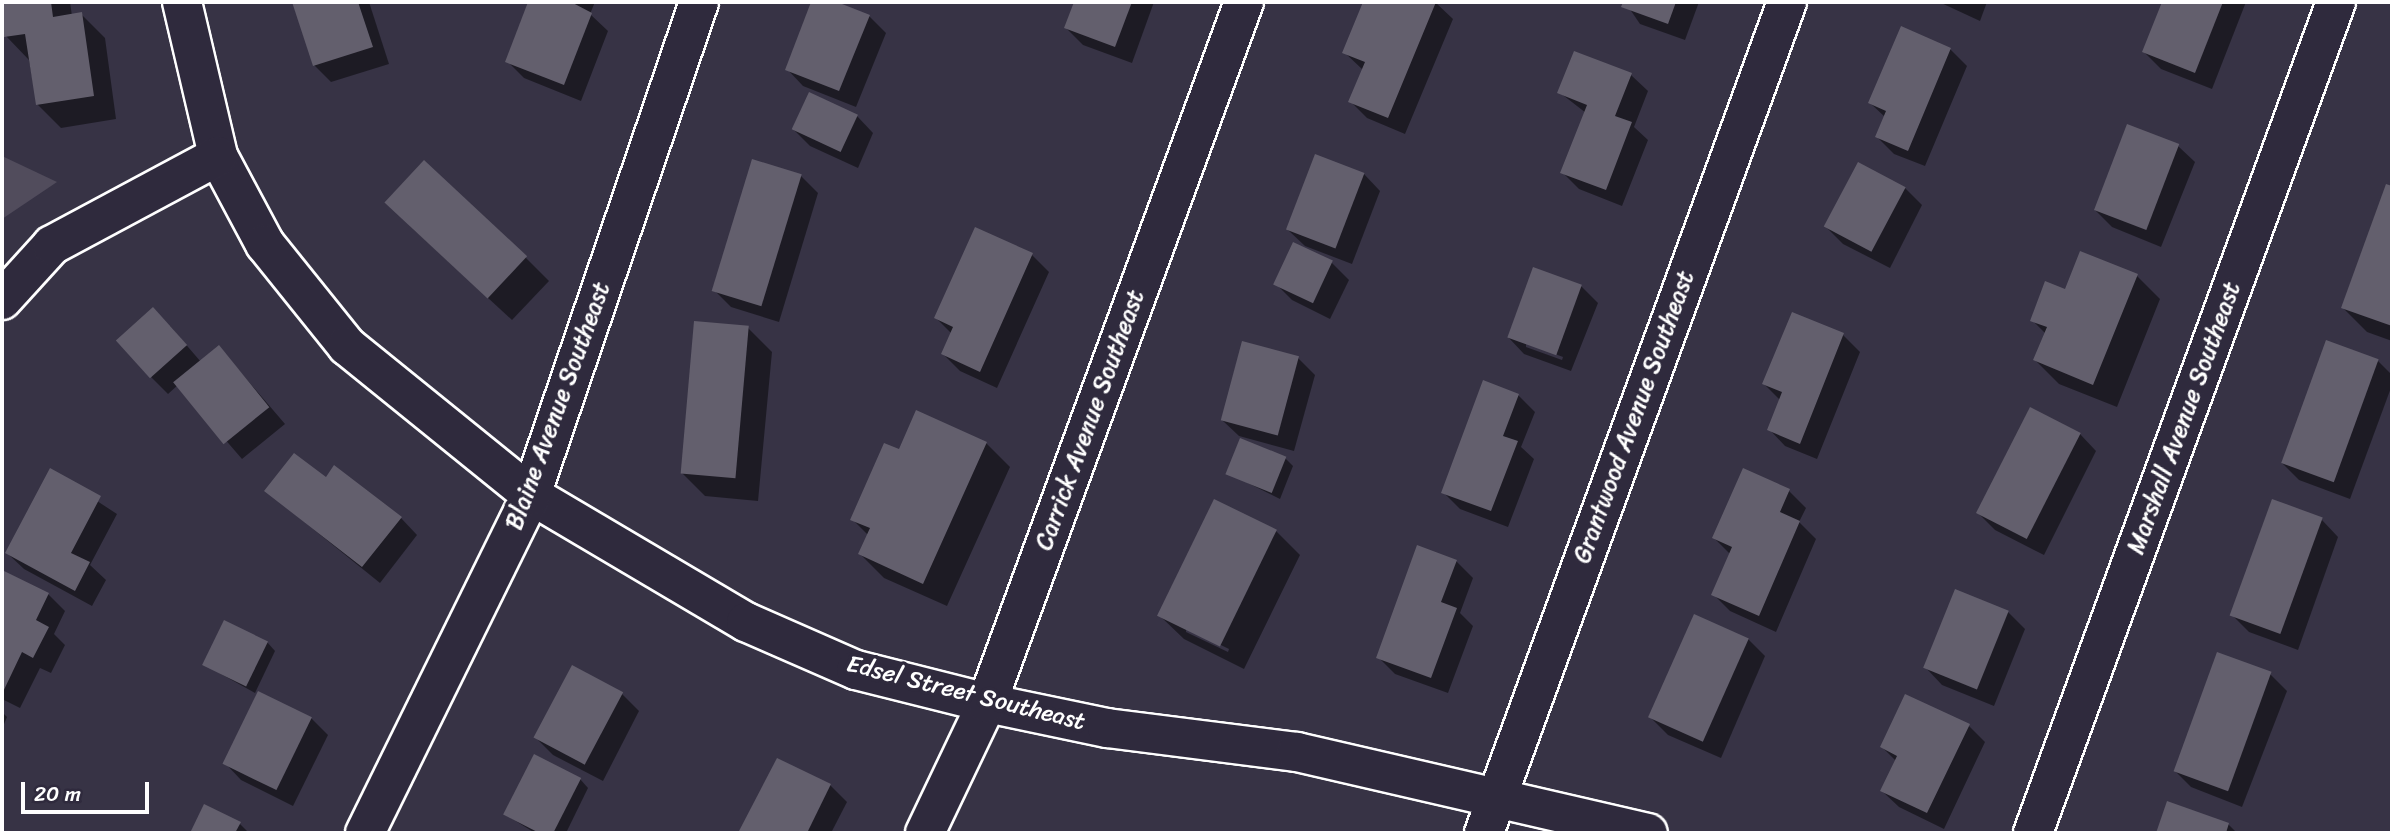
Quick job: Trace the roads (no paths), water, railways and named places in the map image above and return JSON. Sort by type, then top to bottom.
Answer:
[{"type":"street","name":"Edsel Street Southeast","points":[[182,2],[218,156],[265,244],[347,346],[531,495],[746,622],[856,670],[987,703],[1107,728],[1297,752],[1648,833]]},
{"type":"street","name":"Blaine Avenue Southeast","points":[[365,833],[531,495],[699,2]]},
{"type":"street","name":"Carrick Avenue Southeast","points":[[925,833],[987,703],[1244,2]]},
{"type":"street","name":"Grantwood Avenue Southeast","points":[[1484,833],[1500,799],[1632,417],[1787,2]]},
{"type":"street","name":"Marshall Avenue Southeast","points":[[2033,833],[2336,2]]},
{"type":"street","points":[[2,300],[52,245],[218,156]]}]
